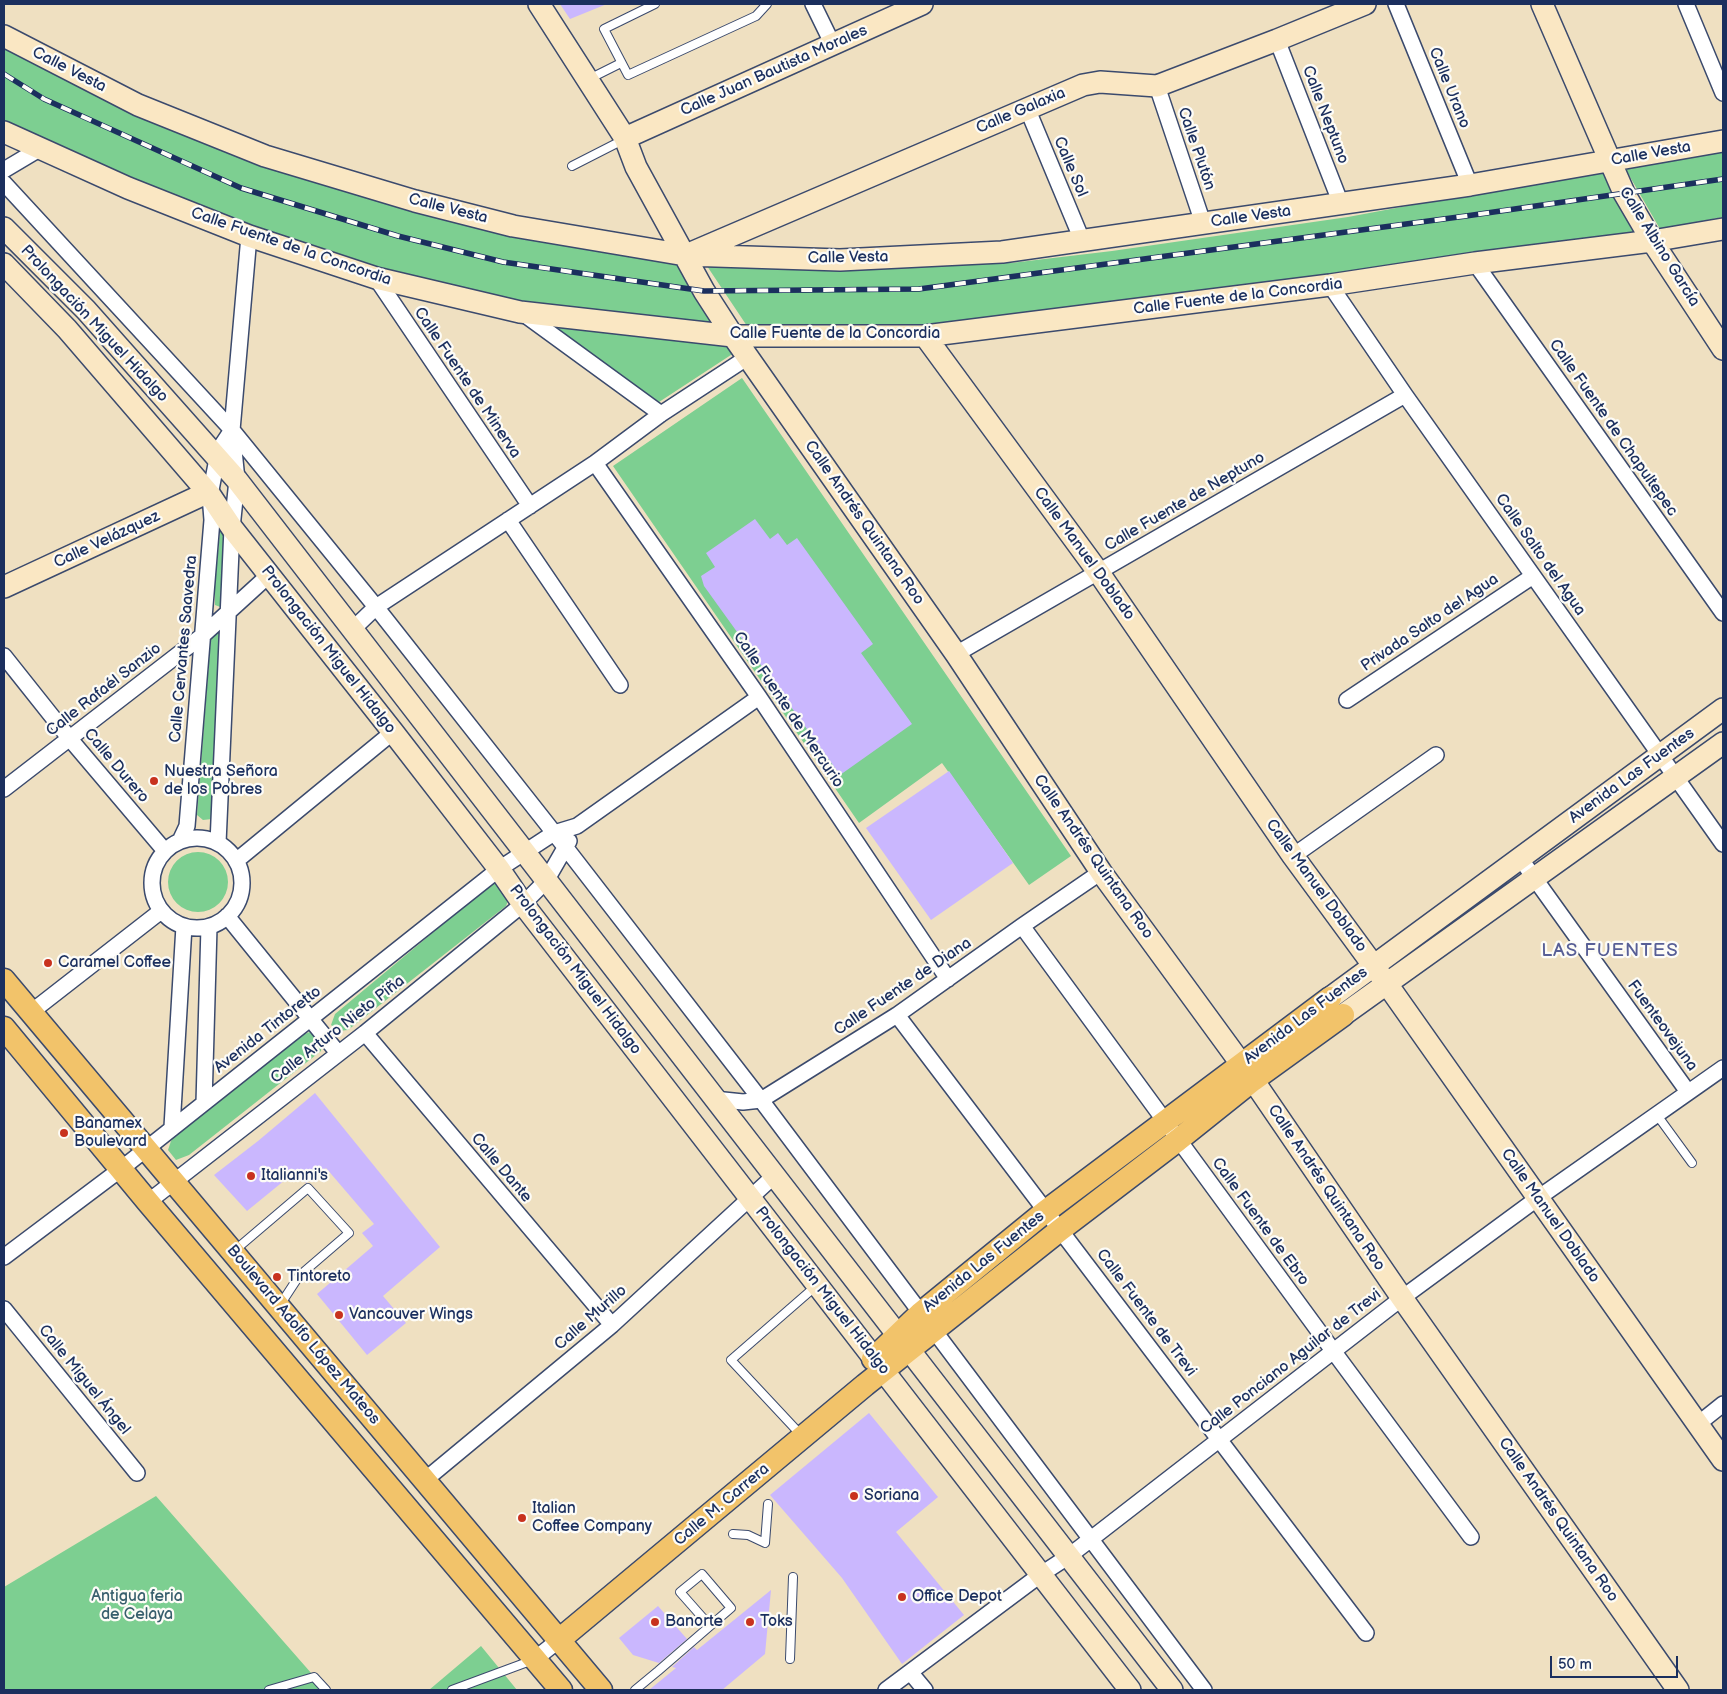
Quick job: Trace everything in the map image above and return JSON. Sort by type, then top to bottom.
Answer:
[{"type":"main road","name":"Calle Andrés Quintana Roo","points":[[539,4],[625,138],[636,167],[704,291],[733,336],[956,654],[1101,872],[1247,1072],[1402,1298],[1678,1690]]},
{"type":"main road","name":"Calle Juan Bautista Morales","points":[[625,138],[922,4]]},
{"type":"main road","name":"Calle Galaxia","points":[[685,255],[1083,85],[1100,82],[1157,86],[1365,4]]},
{"type":"main road","name":"Calle Albino García","points":[[1542,4],[1624,194],[1652,241],[1723,350]]},
{"type":"main road","name":"Calle Vesta","points":[[4,36],[138,105],[265,156],[414,202],[504,223],[685,255],[840,260],[1002,252],[1470,185],[1723,141]]},
{"type":"main road","name":"Calle Fuente de la Concordia","points":[[4,132],[128,188],[249,236],[376,278],[520,312],[733,336],[925,336],[1330,285],[1475,263],[1652,241],[1723,229]]},
{"type":"main road","name":"Prolongación Miguel Hidalgo","points":[[4,228],[86,310],[237,480],[1172,1690]]},
{"type":"main road","name":"Prolongación Miguel Hidalgo","points":[[4,264],[67,329],[210,495],[232,528],[499,869],[523,904],[1130,1690]]},
{"type":"main road","name":"Calle Manuel Doblado","points":[[925,336],[1099,573],[1293,856],[1387,984],[1723,1460]]},
{"type":"main road","name":"Calle Velázquez","points":[[4,587],[200,496],[210,495]]},
{"type":"main road","name":"Avenida Las Fuentes","points":[[903,1343],[928,1322],[1046,1211],[1165,1121],[1247,1072],[1337,1006],[1373,966],[1723,709]]},
{"type":"main road","name":"Avenida Las Fuentes","points":[[1337,1006],[1387,984],[1723,743]]},
{"type":"main road","name":"Boulevard Adolfo López Mateos","points":[[4,980],[601,1690]]},
{"type":"main road","name":"Boulevard Adolfo López Mateos","points":[[5,1031],[561,1690]]},
{"type":"main road","name":"Avenida Las Fuentes","points":[[928,1322],[1060,1230],[1178,1140],[1247,1072]]},
{"type":"main road","name":"Calle M. Carrera","points":[[559,1640],[803,1438],[903,1343]]},
{"type":"street","points":[[813,4],[833,45]]},
{"type":"street","name":"Calle Urano","points":[[1396,4],[1470,185]]},
{"type":"street","points":[[1686,4],[1723,93]]},
{"type":"street","name":"Calle Neptuno","points":[[1277,40],[1341,204]]},
{"type":"street","name":"Calle Plutón","points":[[1157,86],[1203,223]]},
{"type":"street","name":"Calle Sol","points":[[1027,108],[1082,240]]},
{"type":"street","points":[[4,170],[40,148]]},
{"type":"street","points":[[4,183],[232,430],[376,607],[761,1100],[1204,1690]]},
{"type":"street","points":[[218,843],[232,528],[237,480],[232,430],[249,236]]},
{"type":"street","name":"Calle Fuente de Chapultepec","points":[[1475,263],[1723,613]]},
{"type":"street","name":"Calle Fuente de Minerva","points":[[376,278],[530,506]]},
{"type":"street","name":"Calle Salto del Agua","points":[[1330,285],[1405,395],[1723,844]]},
{"type":"street","points":[[520,312],[661,414]]},
{"type":"street","points":[[353,629],[376,607],[595,463],[661,414],[748,356]]},
{"type":"street","name":"Calle Fuente de Neptuno","points":[[956,654],[1405,395]]},
{"type":"street","name":"Calle Cervantes Saavedra","points":[[180,841],[187,826],[212,520],[210,495],[217,459],[222,445],[232,430]]},
{"type":"street","name":"Calle Fuente de Mercurio","points":[[595,463],[759,697],[948,978]]},
{"type":"street","points":[[508,520],[620,685]]},
{"type":"street","name":"Calle Rafaél Sanzio","points":[[4,789],[202,636],[269,575]]},
{"type":"street","name":"Privada Salto del Agua","points":[[1347,700],[1533,576]]},
{"type":"street","name":"Calle Durero","points":[[4,656],[70,739],[165,850]]},
{"type":"street","points":[[546,881],[577,826],[759,697]]},
{"type":"street","points":[[236,861],[393,732]]},
{"type":"street","points":[[1293,856],[1436,755]]},
{"type":"street","name":"Avenida Tintoretto","points":[[4,1257],[121,1169],[499,869],[554,833],[577,826]]},
{"type":"street","points":[[203,838],[218,843],[236,861],[242,880],[237,904],[228,916],[209,927],[184,926],[173,921],[161,910],[153,895],[152,879],[156,864],[165,850],[180,841],[203,838]]},
{"type":"street","name":"Fuenteovejuna","points":[[1520,858],[1688,1092]]},
{"type":"street","name":"Calle Fuente de Diana","points":[[714,1098],[743,1102],[761,1100],[897,1015],[1101,872]]},
{"type":"street","name":"Calle Arturo Nieto Piña","points":[[148,1202],[364,1033],[523,904],[546,881]]},
{"type":"street","points":[[30,1013],[161,910]]},
{"type":"street","points":[[228,916],[338,1053]]},
{"type":"street","points":[[172,1127],[184,926]]},
{"type":"street","name":"Calle Fuente de Ebro","points":[[1022,926],[1334,1352],[1472,1536]]},
{"type":"street","points":[[204,1103],[209,927]]},
{"type":"street","name":"Calle Fuente de Trevi","points":[[897,1015],[1366,1633]]},
{"type":"street","name":"Calle Dante","points":[[364,1033],[612,1326]]},
{"type":"street","name":"Calle Ponciano Aguilar de Trevi","points":[[886,1690],[1040,1575],[1069,1556],[1402,1298],[1538,1198],[1723,1068]]},
{"type":"street","name":"Calle Murillo","points":[[425,1480],[612,1326],[774,1176]]},
{"type":"street","name":"Calle Miguel Ángel","points":[[4,1309],[138,1473]]},
{"type":"street","points":[[1698,1424],[1723,1404]]},
{"type":"street","name":"Calle M. Carrera","points":[[535,1659],[559,1640]]},
{"type":"street","points":[[910,1672],[925,1690]]},
{"type":"lane","points":[[655,4],[604,29],[628,75],[756,16],[767,4]]},
{"type":"lane","points":[[588,79],[621,63]]},
{"type":"lane","points":[[572,166],[625,138]]},
{"type":"lane","points":[[1657,1115],[1692,1163]]},
{"type":"lane","points":[[233,1252],[308,1188],[349,1234],[299,1276],[278,1307]]},
{"type":"lane","points":[[803,1438],[731,1360],[818,1285]]},
{"type":"lane","points":[[733,1534],[748,1534],[766,1543],[768,1504]]},
{"type":"lane","points":[[635,1690],[710,1626],[731,1608],[702,1574],[680,1592],[710,1626]]},
{"type":"lane","points":[[790,1660],[793,1577]]},
{"type":"lane","points":[[452,1690],[535,1659]]},
{"type":"lane","points":[[269,1690],[314,1677],[326,1690]]},
{"type":"green space","points":[[4,46],[124,106],[232,155],[337,188],[672,258],[688,282],[698,303],[707,309],[712,322],[706,328],[496,301],[293,249],[4,127]]},
{"type":"green space","points":[[1723,152],[1723,217],[1660,229],[1626,170],[1632,165]]},
{"type":"green space","points":[[1604,172],[1635,236],[916,328],[749,329],[705,263],[828,267],[1011,263],[1112,251],[1348,217]]},
{"type":"green space","points":[[549,325],[728,341],[737,351],[659,402]]},
{"type":"green space","points":[[742,378],[1071,856],[1029,885],[942,763],[859,823],[613,466]]},
{"type":"green space","points":[[227,530],[223,608],[215,605],[215,585],[220,532]]},
{"type":"green space","points":[[223,629],[212,819],[203,820],[197,815],[211,636]]},
{"type":"green space","points":[[192,852],[204,852],[220,860],[226,870],[228,882],[226,894],[220,904],[204,912],[192,912],[176,904],[168,888],[168,876],[176,860]]},
{"type":"green space","points":[[500,883],[509,898],[506,906],[348,1030],[338,1031],[331,1025],[335,1014],[491,884]]},
{"type":"green space","points":[[315,1030],[322,1039],[321,1051],[189,1155],[176,1160],[168,1150],[171,1141],[179,1130],[302,1035]]},
{"type":"green space","name":"Antigua feria de Celaya","points":[[156,1496],[326,1690],[4,1690],[4,1587]]},
{"type":"green space","points":[[481,1646],[517,1690],[429,1690]]},
{"type":"building","points":[[560,4],[607,4],[570,19]]},
{"type":"building","points":[[755,519],[770,539],[778,533],[787,545],[797,538],[873,644],[861,653],[912,724],[840,775],[704,586],[701,576],[715,567],[706,553]]},
{"type":"building","points":[[949,771],[1013,863],[931,920],[866,828]]},
{"type":"building","points":[[315,1093],[440,1247],[383,1296],[406,1323],[367,1355],[317,1294],[373,1246],[362,1233],[374,1224],[326,1168],[306,1183],[296,1171],[247,1211],[214,1175]]},
{"type":"building","name":"Soriana","points":[[869,1413],[938,1497],[896,1532],[964,1615],[902,1664],[842,1578],[770,1495]]},
{"type":"building","name":"Toks","points":[[771,1590],[765,1654],[722,1690],[649,1690],[676,1668],[672,1667],[694,1647],[697,1650]]},
{"type":"building","name":"Banorte","points":[[658,1606],[687,1639],[659,1663],[633,1655],[619,1638]]},
{"type":"railway","points":[[4,74],[44,99],[241,188],[398,236],[503,262],[704,291],[919,289],[1466,216],[1723,179]]},
{"type":"place","name":"Nuestra Señora de los Pobres","points":[[154,781]]},
{"type":"place","name":"Caramel Coffee","points":[[48,963]]},
{"type":"place","name":"Banamex Boulevard","points":[[64,1133]]},
{"type":"place","name":"Italianni's","points":[[251,1176]]},
{"type":"place","name":"Tintoreto","points":[[277,1277]]},
{"type":"place","name":"Vancouver Wings","points":[[339,1315]]},
{"type":"place","name":"Soriana","points":[[854,1496]]},
{"type":"place","name":"Italian Coffee Company","points":[[522,1518]]},
{"type":"place","name":"Office Depot","points":[[902,1597]]},
{"type":"place","name":"Banorte","points":[[655,1622]]},
{"type":"place","name":"Toks","points":[[750,1622]]},
{"type":"district","name":"LAS FUENTES","points":[[1610,951]]}]
